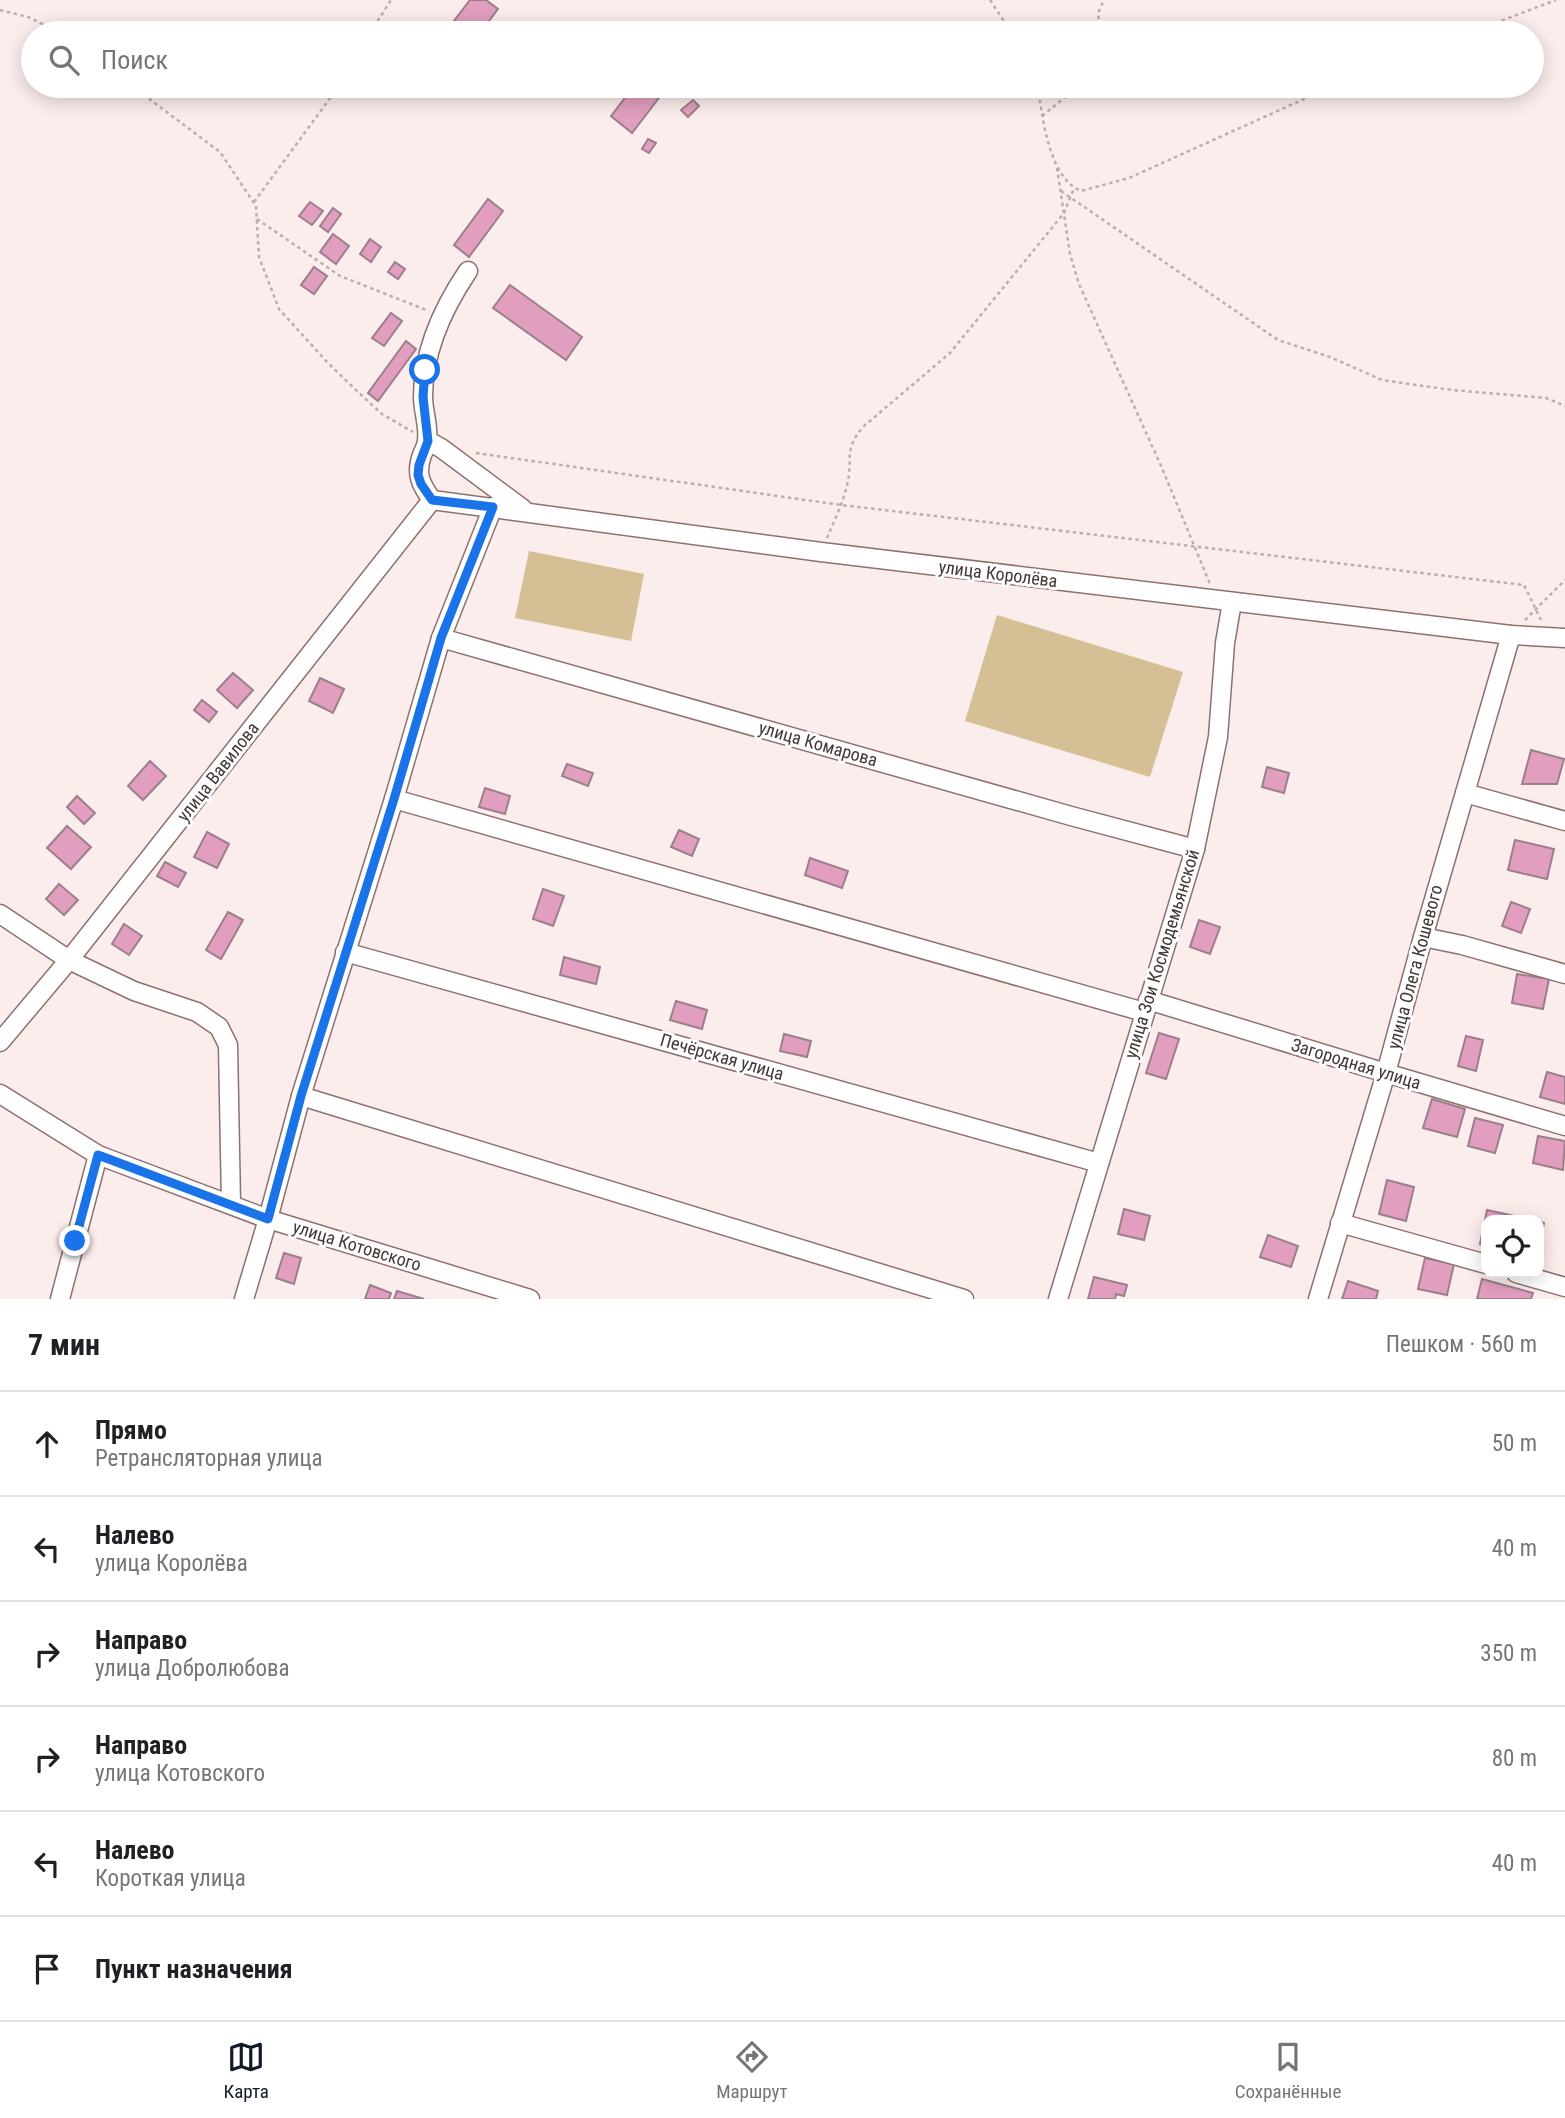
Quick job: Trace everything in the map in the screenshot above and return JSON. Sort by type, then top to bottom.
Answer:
[{"type":"street","points":[[432,500],[418,475],[428,441],[423,397],[425,370],[431,343],[468,271]]},
{"type":"street","points":[[428,441],[442,448],[526,511]]},
{"type":"street","name":"улица Королёва","points":[[432,500],[821,552],[1511,635],[1557,637]]},
{"type":"street","name":"улица Вавилова","points":[[0,1042],[69,961],[432,500]]},
{"type":"street","points":[[244,1299],[301,1096],[394,799],[441,638],[493,507]]},
{"type":"street","name":"улица Зои Космодемьянской","points":[[1058,1299],[1195,849],[1219,737],[1225,601]]},
{"type":"street","name":"улица Олега Кошевого","points":[[1318,1299],[1386,1073],[1511,635]]},
{"type":"street","name":"улица Комарова","points":[[441,638],[1195,849]]},
{"type":"street","points":[[1465,793],[1565,821]]},
{"type":"street","points":[[394,799],[1146,1006]]},
{"type":"street","points":[[0,914],[69,961],[134,991],[197,1012],[219,1027],[228,1045],[231,1204]]},
{"type":"street","points":[[1423,937],[1565,974]]},
{"type":"street","name":"Печёрская улица","points":[[345,951],[1099,1163]]},
{"type":"street","name":"Загородная улица","points":[[1146,1006],[1565,1126]]},
{"type":"street","name":"улица Котовского","points":[[0,1094],[98,1155],[268,1219],[530,1299]]},
{"type":"street","points":[[301,1096],[964,1299]]},
{"type":"street","points":[[60,1299],[98,1155]]},
{"type":"street","points":[[1340,1223],[1481,1263]]},
{"type":"street","points":[[1534,1278],[1565,1287]]},
{"type":"path","points":[[378,21],[391,0]]},
{"type":"path","points":[[990,0],[1004,21]]},
{"type":"path","points":[[1099,21],[1098,13],[1104,0]]},
{"type":"path","points":[[1501,21],[1556,0]]},
{"type":"path","points":[[0,10],[36,21]]},
{"type":"path","points":[[148,98],[220,152],[254,202],[259,257],[279,309],[327,362],[382,414],[428,441]]},
{"type":"path","points":[[254,202],[330,98]]},
{"type":"path","points":[[1040,98],[1057,168],[1070,254],[1079,284],[1194,545],[1225,601]]},
{"type":"path","points":[[1042,116],[1064,98]]},
{"type":"path","points":[[1057,168],[1068,184],[1081,191],[1129,178],[1306,98]]},
{"type":"path","points":[[821,552],[848,483],[849,454],[853,439],[864,426],[950,353],[1064,213],[1074,188]]},
{"type":"path","points":[[1060,191],[1278,340],[1382,380],[1452,390],[1546,398],[1565,406]]},
{"type":"path","points":[[257,219],[340,276],[443,316]]},
{"type":"path","points":[[467,452],[841,505],[1524,584],[1536,610],[1557,637]]},
{"type":"path","points":[[1511,635],[1565,580]]},
{"type":"shaded area","points":[[529,551],[644,574],[631,641],[515,618]]},
{"type":"shaded area","points":[[997,615],[1183,672],[1150,777],[965,721]]},
{"type":"building","points":[[470,0],[486,0],[498,9],[489,21],[454,21]]},
{"type":"building","points":[[625,98],[659,98],[632,133],[611,116]]},
{"type":"building","points":[[693,100],[699,106],[688,117],[681,110]]},
{"type":"building","points":[[648,139],[656,143],[649,153],[642,149]]},
{"type":"building","points":[[488,199],[503,211],[469,257],[454,245]]},
{"type":"building","points":[[310,202],[323,211],[312,225],[299,216]]},
{"type":"building","points":[[333,208],[341,214],[328,232],[320,226]]},
{"type":"building","points":[[333,234],[349,246],[336,264],[320,252]]},
{"type":"building","points":[[370,239],[381,247],[371,262],[360,254]]},
{"type":"building","points":[[395,262],[405,269],[398,279],[388,272]]},
{"type":"building","points":[[314,267],[327,276],[314,294],[301,285]]},
{"type":"building","points":[[510,285],[582,337],[566,360],[493,308]]},
{"type":"building","points":[[391,313],[402,321],[384,346],[372,338]]},
{"type":"building","points":[[406,341],[416,349],[378,401],[368,393]]},
{"type":"building","points":[[233,673],[253,690],[237,708],[217,690]]},
{"type":"building","points":[[320,678],[344,689],[333,713],[309,701]]},
{"type":"building","points":[[202,700],[217,712],[209,722],[194,710]]},
{"type":"building","points":[[1531,750],[1564,759],[1557,784],[1522,784]]},
{"type":"building","points":[[150,761],[166,776],[143,800],[128,786]]},
{"type":"building","points":[[567,764],[593,773],[588,786],[562,776]]},
{"type":"building","points":[[1267,767],[1289,773],[1284,793],[1262,787]]},
{"type":"building","points":[[485,788],[510,796],[505,814],[479,807]]},
{"type":"building","points":[[77,796],[95,813],[84,824],[67,807]]},
{"type":"building","points":[[67,826],[91,847],[71,869],[47,848]]},
{"type":"building","points":[[679,830],[699,839],[692,856],[671,847]]},
{"type":"building","points":[[207,832],[229,844],[217,868],[194,857]]},
{"type":"building","points":[[1515,840],[1554,849],[1547,879],[1508,870]]},
{"type":"building","points":[[810,858],[848,871],[842,888],[805,875]]},
{"type":"building","points":[[165,862],[186,873],[178,887],[157,876]]},
{"type":"building","points":[[59,884],[78,900],[64,915],[46,899]]},
{"type":"building","points":[[543,889],[564,896],[553,926],[533,919]]},
{"type":"building","points":[[1511,902],[1530,909],[1521,933],[1502,926]]},
{"type":"building","points":[[228,912],[243,920],[221,959],[206,950]]},
{"type":"building","points":[[1199,920],[1220,927],[1210,954],[1190,947]]},
{"type":"building","points":[[124,924],[142,936],[129,955],[112,944]]},
{"type":"building","points":[[564,957],[600,967],[596,984],[560,975]]},
{"type":"building","points":[[1517,974],[1549,979],[1543,1009],[1512,1003]]},
{"type":"building","points":[[676,1001],[707,1010],[702,1029],[670,1020]]},
{"type":"building","points":[[1159,1033],[1179,1039],[1166,1079],[1146,1073]]},
{"type":"building","points":[[784,1034],[811,1041],[807,1057],[780,1051]]},
{"type":"building","points":[[1466,1036],[1483,1040],[1476,1071],[1458,1066]]},
{"type":"building","points":[[1547,1072],[1565,1077],[1565,1104],[1540,1097]]},
{"type":"building","points":[[1432,1099],[1465,1109],[1457,1137],[1423,1128]]},
{"type":"building","points":[[1475,1118],[1503,1125],[1495,1153],[1468,1146]]},
{"type":"building","points":[[1538,1136],[1565,1141],[1563,1170],[1533,1163]]},
{"type":"building","points":[[1387,1180],[1414,1187],[1406,1221],[1379,1214]]},
{"type":"building","points":[[1124,1209],[1150,1216],[1144,1240],[1118,1234]]},
{"type":"building","points":[[1487,1210],[1510,1215],[1486,1215]]},
{"type":"building","points":[[1268,1235],[1298,1246],[1291,1267],[1260,1257]]},
{"type":"building","points":[[284,1253],[301,1258],[294,1284],[276,1278]]},
{"type":"building","points":[[1425,1258],[1454,1264],[1447,1295],[1418,1289]]},
{"type":"building","points":[[1094,1277],[1127,1285],[1124,1296],[1116,1294],[1115,1299],[1088,1299]]},
{"type":"building","points":[[1482,1279],[1533,1293],[1531,1299],[1477,1299]]},
{"type":"building","points":[[1348,1281],[1378,1291],[1376,1299],[1342,1299]]},
{"type":"building","points":[[370,1285],[391,1293],[389,1299],[365,1299]]},
{"type":"building","points":[[397,1291],[424,1299],[394,1299]]},
{"type":"route","points":[[75,1241],[98,1155],[268,1219],[301,1096],[394,799],[441,638],[493,507],[432,500],[421,484],[419,465],[428,441],[423,397],[425,370]]}]
